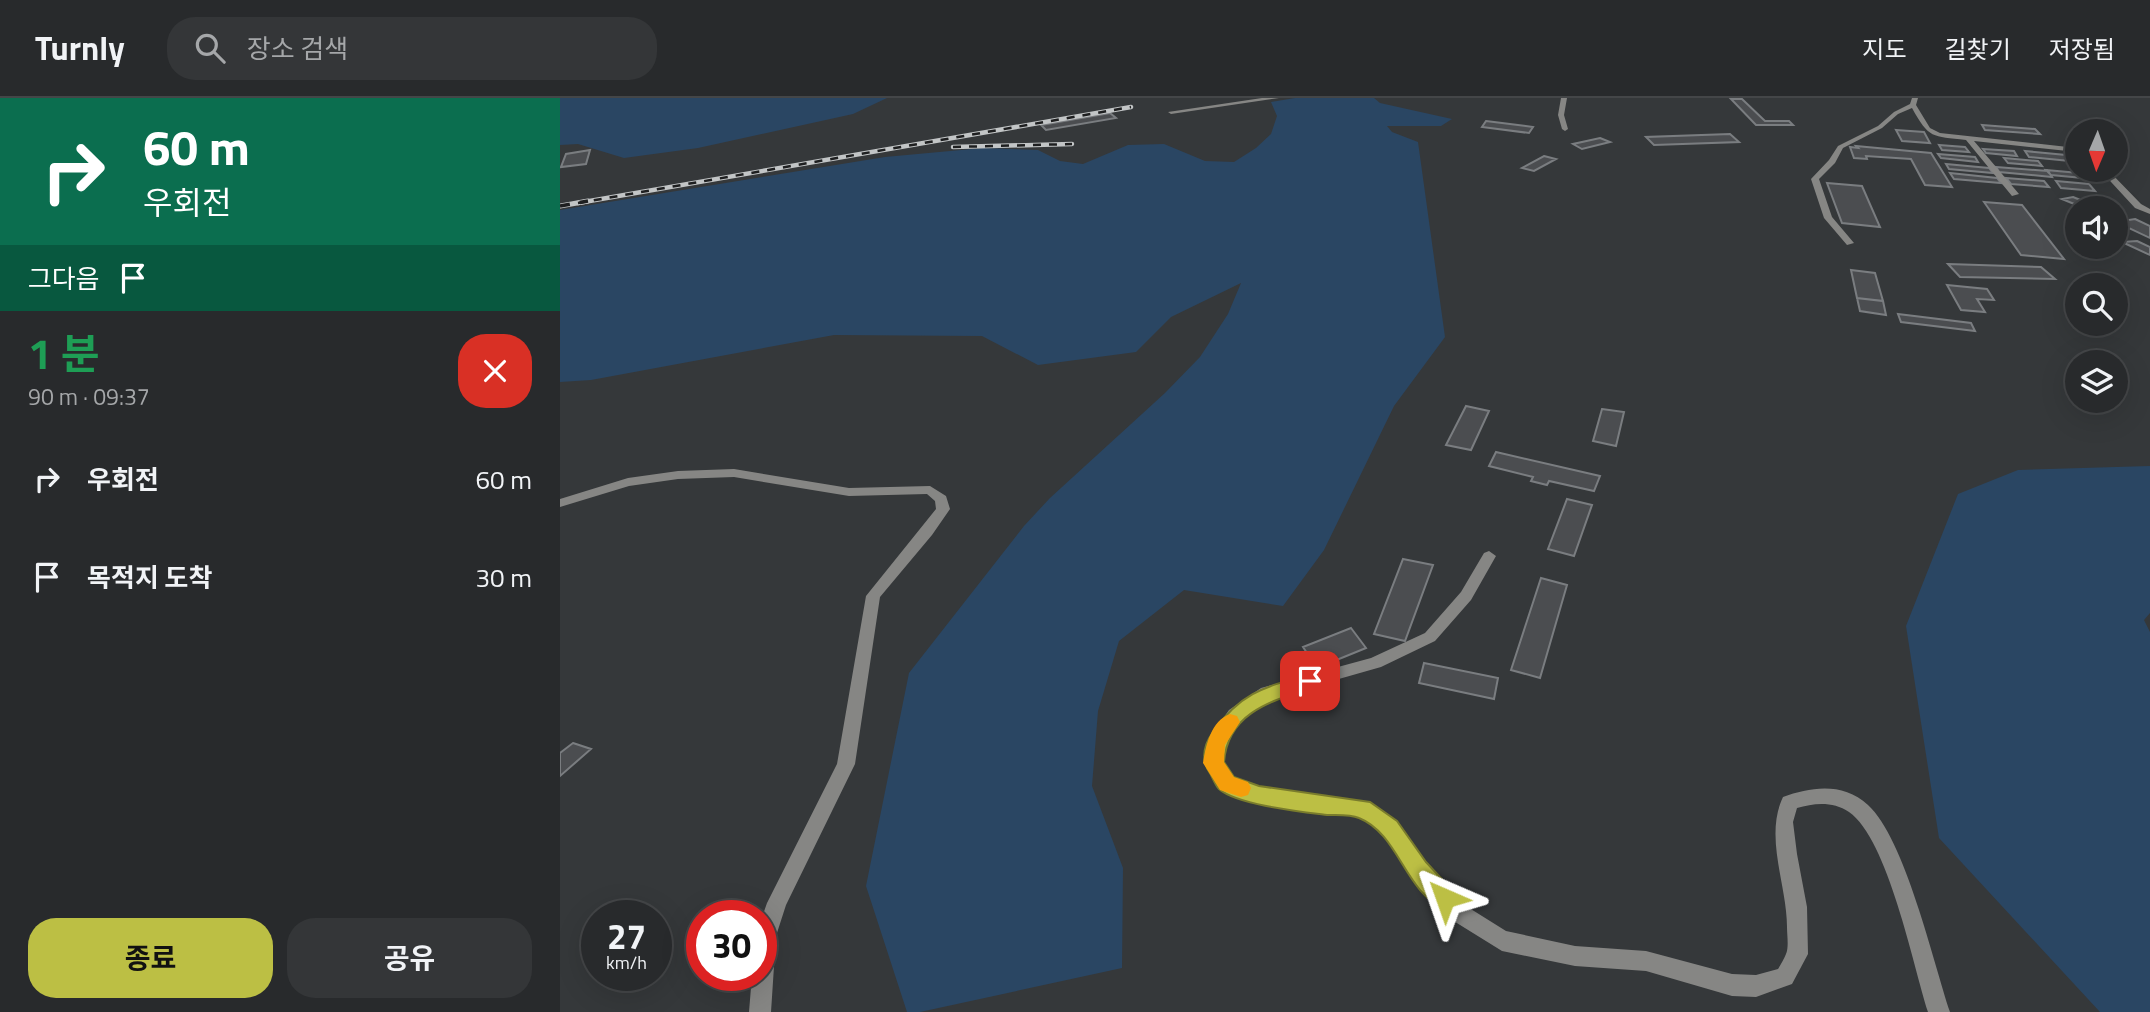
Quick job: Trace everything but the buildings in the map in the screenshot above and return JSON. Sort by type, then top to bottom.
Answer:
[{"type":"street","points":[[1171,112],[1276,98]]},
{"type":"street","points":[[1564,98],[1561,115],[1565,129]]},
{"type":"street","points":[[1850,243],[1828,218],[1815,179],[1832,161],[1839,147],[1880,127],[1914,102],[1932,133],[2065,149]]},
{"type":"street","points":[[1969,139],[2015,194]]},
{"type":"street","points":[[2115,182],[2138,206],[2150,212]]},
{"type":"street","points":[[560,503],[628,482],[678,475],[734,473],[849,492],[930,490],[941,499],[943,509],[933,526],[887,575],[873,596],[846,764],[777,903],[766,936],[760,1012]]},
{"type":"street","points":[[1489,556],[1466,596],[1430,637],[1375,663],[1267,694],[1235,715],[1216,743],[1213,763],[1227,783],[1272,798],[1363,809],[1390,827],[1418,869],[1459,913],[1502,941],[1574,956],[1646,961],[1732,985],[1756,986],[1785,977],[1798,954],[1797,907],[1784,822],[1789,803],[1821,793],[1840,798],[1863,812],[1879,836],[1894,870],[1939,1012]]},
{"type":"shaded area","points":[[560,98],[887,98],[853,114],[698,148],[624,158],[578,144],[560,145]]},
{"type":"shaded area","points":[[1295,98],[1374,98],[1380,103],[1452,119],[1441,126],[1387,126],[1392,132],[1418,142],[1445,337],[1394,406],[1324,550],[1283,606],[1184,590],[1119,641],[1098,711],[1092,786],[1123,868],[1122,968],[920,1012],[907,1012],[866,886],[909,673],[1024,526],[1050,498],[1165,393],[1200,357],[1228,314],[1241,283],[1171,317],[1136,352],[1038,365],[982,336],[834,335],[591,380],[560,382],[560,210],[885,157],[983,148],[1038,150],[1060,161],[1083,164],[1128,145],[1164,144],[1205,161],[1234,162],[1256,148],[1271,134],[1277,116],[1271,102]]},
{"type":"shaded area","points":[[2150,466],[2150,613],[2144,620],[2150,632],[2150,1012],[2100,1012],[1939,838],[1906,626],[1958,494],[2018,470]]},
{"type":"railway","points":[[578,203],[1131,107]]},
{"type":"railway","points":[[953,147],[1072,144]]},
{"type":"railway","points":[[560,206],[588,201]]},
{"type":"slow traffic","points":[[1230,722],[1216,743],[1213,763],[1227,783],[1241,788]]},
{"type":"route","points":[[1310,681],[1267,694],[1235,715],[1216,743],[1213,763],[1227,783],[1258,795],[1299,803],[1363,809],[1390,827],[1418,869],[1445,898]]}]
